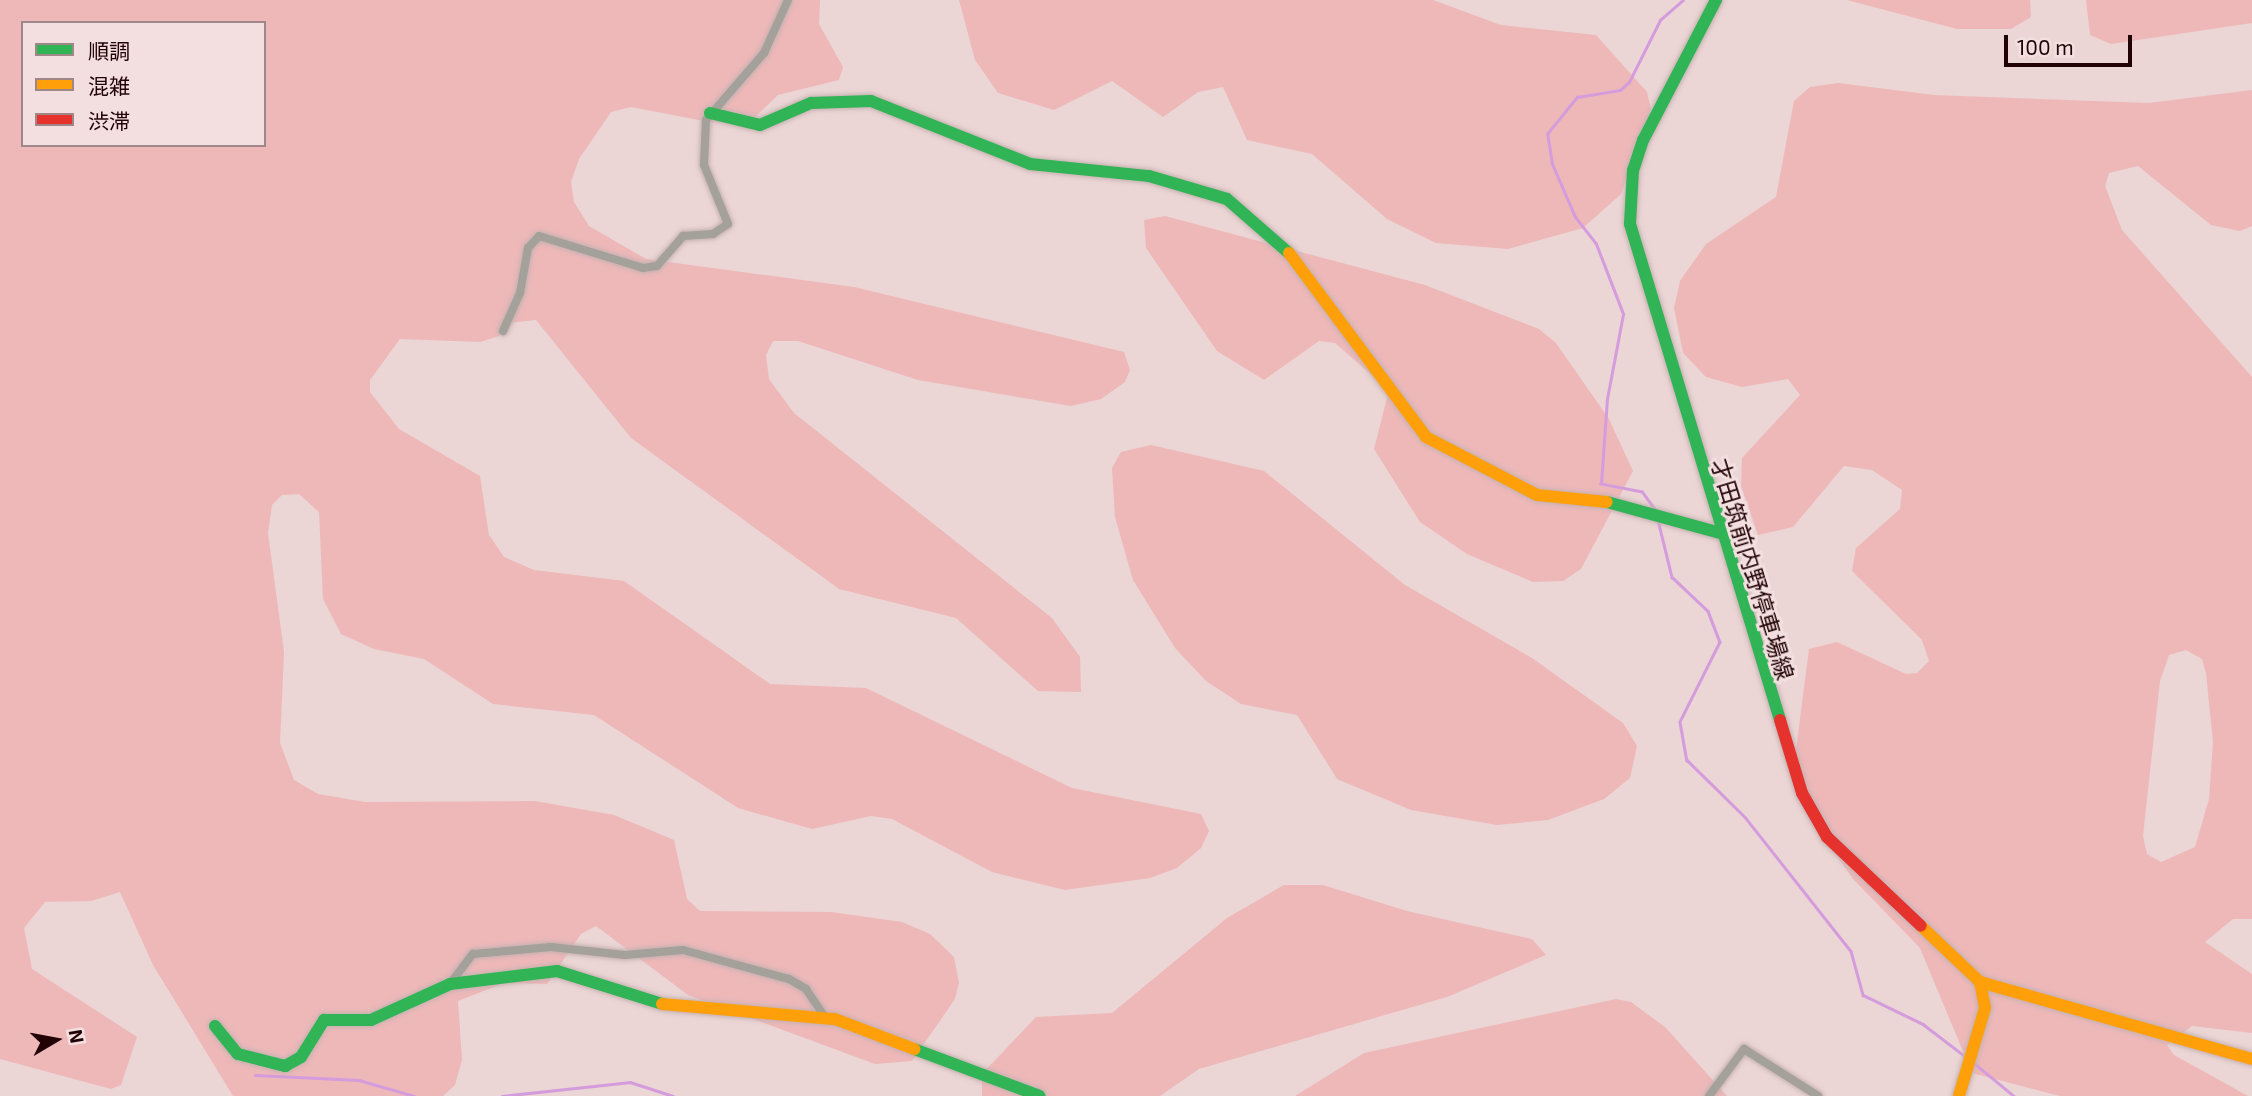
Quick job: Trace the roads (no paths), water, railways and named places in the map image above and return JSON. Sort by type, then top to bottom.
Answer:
[{"type":"street","points":[[503,331],[520,293],[528,247],[538,236],[643,268],[657,266],[683,236],[721,231],[728,213],[709,187],[704,165],[710,113],[764,53],[788,0]]},
{"type":"street","name":"才田筑前内野停車場線","points":[[1716,0],[1643,139],[1629,196],[1646,287],[1795,773],[1821,826],[1874,886],[1980,982]]},
{"type":"street","points":[[710,113],[760,125],[811,103],[871,101],[1030,164],[1149,176],[1227,199],[1267,229],[1307,272],[1426,437],[1536,495],[1617,503],[1720,533]]},
{"type":"street","points":[[450,984],[472,954],[551,947],[625,955],[683,950],[789,979],[806,989],[825,1017]]},
{"type":"street","points":[[215,1026],[238,1054],[285,1066],[301,1057],[324,1020],[371,1020],[450,984],[557,971],[668,1006],[825,1017],[1040,1096]]},
{"type":"street","points":[[1958,1096],[1985,1008],[1980,982],[2252,1059]]},
{"type":"street","points":[[1709,1096],[1744,1049],[1818,1096]]},
{"type":"waterway","points":[[1655,510],[1642,492],[1601,484],[1607,399],[1623,314],[1596,244],[1575,217],[1552,164],[1547,134],[1577,97],[1620,90],[1629,82],[1660,20],[1683,0]]},
{"type":"waterway","points":[[1658,520],[1672,577],[1708,611],[1720,642],[1680,722],[1687,760],[1745,817],[1851,951],[1863,995],[1923,1024],[1966,1057]]},
{"type":"waterway","points":[[1974,1063],[2014,1096]]},
{"type":"waterway","points":[[255,1075],[359,1080],[414,1096]]},
{"type":"waterway","points":[[502,1096],[630,1082],[673,1096]]}]
